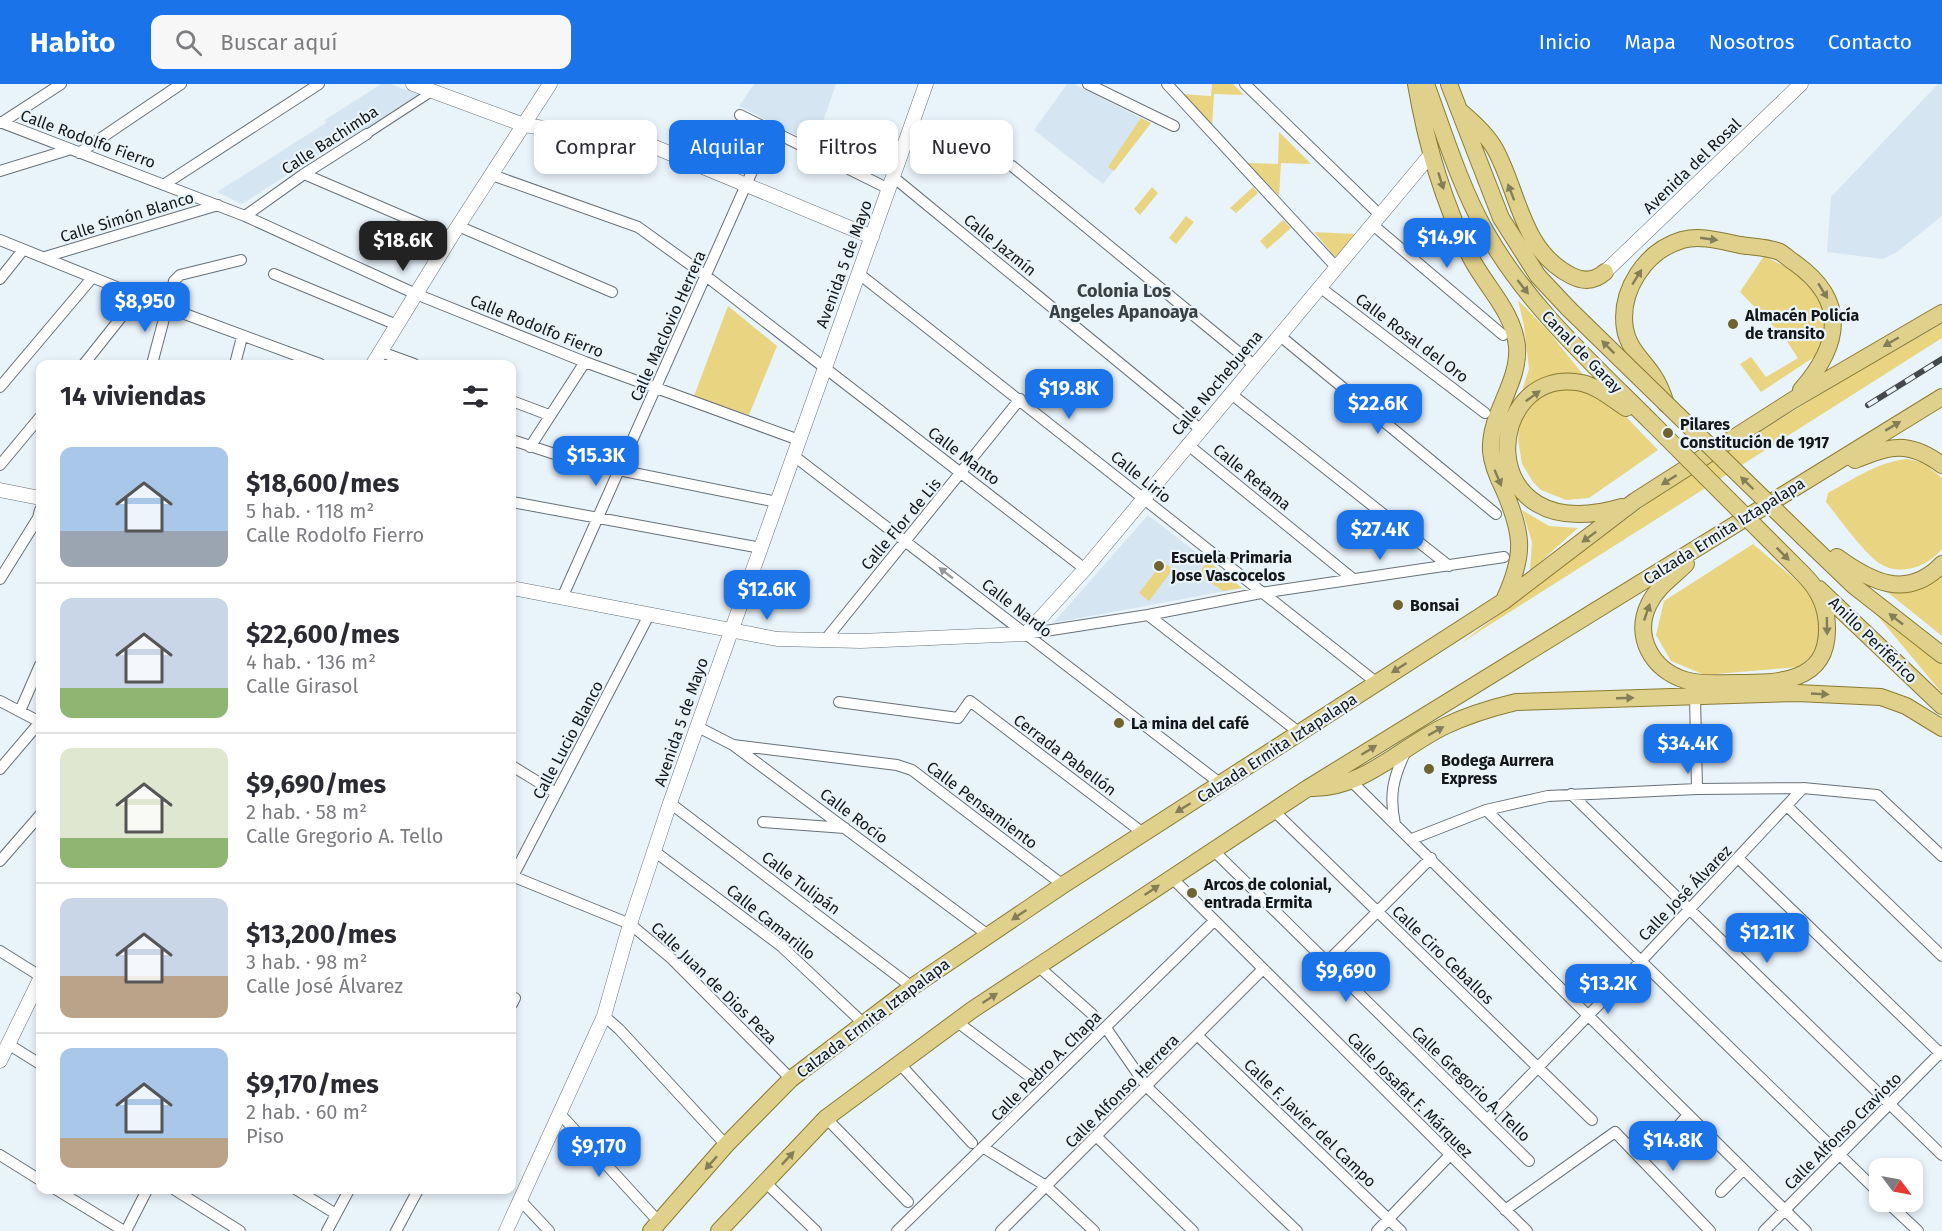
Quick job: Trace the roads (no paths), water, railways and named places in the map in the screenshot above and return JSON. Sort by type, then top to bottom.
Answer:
[{"type":"main road","points":[[1416,84],[1432,153],[1456,226],[1472,260],[1509,316],[1517,347],[1510,386],[1495,421],[1491,451],[1495,471],[1518,524],[1521,539],[1518,566],[1504,601]]},
{"type":"main road","name":"Canal de Garay","points":[[1426,84],[1462,180],[1485,230],[1516,277],[1556,325],[1804,574]]},
{"type":"main road","name":"Canal de Garay","points":[[1449,84],[1501,218],[1538,276],[1666,405],[1805,539]]},
{"type":"main road","points":[[1458,109],[1495,150],[1518,210],[1549,259],[1562,271],[1581,280],[1597,278],[1605,272]]},
{"type":"main road","points":[[1666,405],[1659,385],[1630,345],[1625,330],[1629,291],[1639,272],[1655,255],[1681,241],[1707,238],[1780,252],[1813,277],[1829,302],[1833,318],[1831,334],[1818,368],[1793,400]]},
{"type":"main road","name":"Calzada Ermita Iztapalapa","points":[[655,1226],[726,1145],[791,1079],[912,987],[1063,885],[1504,601],[1635,501],[1793,400],[1942,313]]},
{"type":"main road","points":[[1635,501],[1611,510],[1583,514],[1568,515],[1546,509],[1528,497],[1517,485],[1508,464],[1506,445],[1512,421],[1522,405],[1537,392],[1565,382],[1582,383],[1598,389],[1653,424]]},
{"type":"main road","name":"Calzada Ermita Iztapalapa","points":[[1345,775],[1700,547],[1942,397]]},
{"type":"main road","points":[[1825,468],[1892,447],[1917,451],[1942,465]]},
{"type":"main road","points":[[1805,539],[1833,554],[1863,576],[1882,583],[1918,580],[1942,564]]},
{"type":"main road","name":"Anillo Periférico","points":[[1805,539],[1854,586],[1942,655]]},
{"type":"main road","points":[[1700,547],[1659,589],[1645,615],[1642,626],[1644,641],[1659,665],[1679,678],[1699,682],[1777,683],[1799,677],[1819,657],[1827,633],[1824,605],[1816,589],[1804,574]]},
{"type":"main road","name":"Anillo Periférico","points":[[1804,574],[1938,702]]},
{"type":"main road","points":[[719,1231],[826,1118],[898,1062],[956,1021],[1308,788],[1323,788],[1345,775],[1406,749],[1444,726],[1485,710],[1516,702],[1797,693],[1881,697],[1906,706],[1942,728]]},
{"type":"street","points":[[0,122],[61,84]]},
{"type":"street","points":[[0,171],[74,151],[181,84]]},
{"type":"street","points":[[165,184],[319,84]]},
{"type":"street","points":[[413,84],[524,125],[645,143],[872,237]]},
{"type":"street","points":[[377,358],[454,232],[550,84]]},
{"type":"street","name":"Avenida 5 de Mayo","points":[[506,1231],[561,1115],[604,1016],[630,924],[670,802],[926,84]]},
{"type":"street","points":[[1088,84],[1174,126]]},
{"type":"street","points":[[1167,84],[1338,268]]},
{"type":"street","points":[[1245,84],[1377,220],[1503,335]]},
{"type":"street","name":"Avenida del Rosal","points":[[1605,272],[1801,84]]},
{"type":"street","name":"Calle Bachimba","points":[[245,216],[304,174],[432,91]]},
{"type":"street","name":"Calle Jazmín","points":[[740,115],[750,120]]},
{"type":"street","name":"Calle Rodolfo Fierro","points":[[0,122],[245,216],[417,294],[585,362],[800,440]]},
{"type":"street","name":"Calle Jazmín","points":[[785,137],[890,182],[1200,429]]},
{"type":"street","name":"Calle Nochebuena","points":[[1026,634],[1085,569],[1432,153]]},
{"type":"street","points":[[1013,167],[1254,365]]},
{"type":"street","points":[[304,174],[612,292]]},
{"type":"street","name":"Calle Maclovio Herrera","points":[[562,598],[750,174]]},
{"type":"street","name":"Calle Manto","points":[[492,175],[638,227],[706,276],[824,369],[963,472],[1085,569]]},
{"type":"street","name":"Calle Simón Blanco","points":[[45,257],[218,205]]},
{"type":"street","points":[[0,240],[242,337],[308,360]]},
{"type":"street","points":[[0,279],[23,250]]},
{"type":"street","points":[[153,360],[174,281],[180,275],[241,260]]},
{"type":"street","name":"Calle Lirio","points":[[858,273],[1020,399],[1261,593],[1377,682]]},
{"type":"street","points":[[274,274],[397,325]]},
{"type":"street","points":[[0,387],[92,278]]},
{"type":"street","name":"Calle Rosal del Oro","points":[[1321,288],[1485,413]]},
{"type":"street","points":[[87,360],[138,296]]},
{"type":"street","points":[[1279,335],[1496,514]]},
{"type":"street","points":[[236,360],[242,337]]},
{"type":"street","points":[[530,447],[585,362]]},
{"type":"street","points":[[1230,393],[1449,566]]},
{"type":"street","name":"Calle Flor de Lis","points":[[826,639],[1020,399]]},
{"type":"street","points":[[516,403],[549,415]]},
{"type":"street","points":[[2,460],[36,422]]},
{"type":"street","points":[[516,442],[619,471],[777,502]]},
{"type":"street","name":"Calle Retama","points":[[1187,444],[1353,579]]},
{"type":"street","name":"Calle Nardo","points":[[794,456],[1221,784]]},
{"type":"street","points":[[0,490],[36,497]]},
{"type":"street","points":[[516,503],[761,548]]},
{"type":"street","points":[[0,579],[36,523]]},
{"type":"street","points":[[516,589],[777,639],[886,640],[1026,634],[1148,615],[1261,593],[1504,558]]},
{"type":"street","name":"Calle Lucio Blanco","points":[[516,869],[649,615]]},
{"type":"street","points":[[1148,615],[1300,734]]},
{"type":"street","points":[[20,711],[36,674]]},
{"type":"street","points":[[1695,696],[1697,789]]},
{"type":"street","points":[[0,701],[36,720]]},
{"type":"street","name":"Cerrada Pabellón","points":[[839,702],[958,718],[970,701],[1143,833]]},
{"type":"street","points":[[0,769],[36,727]]},
{"type":"street","name":"Calle Rocío","points":[[698,727],[733,745],[988,935]]},
{"type":"street","name":"Calle Pensamiento","points":[[733,745],[897,765],[912,770],[1063,885]]},
{"type":"street","points":[[1395,824],[1391,792],[1395,773],[1406,749]]},
{"type":"street","points":[[516,768],[556,793]]},
{"type":"street","points":[[1345,775],[1589,1015],[1687,1116],[1806,1231]]},
{"type":"street","points":[[1412,839],[1486,810],[1520,801],[1571,794],[1803,788],[1877,795],[1942,856]]},
{"type":"street","name":"Calle José Álvarez","points":[[1487,1120],[1739,859],[1803,788]]},
{"type":"street","points":[[1571,794],[1942,1155]]},
{"type":"street","name":"Calle Tulipán","points":[[670,802],[912,987]]},
{"type":"street","points":[[1787,806],[1942,956]]},
{"type":"street","name":"Calle Ciro Ceballos","points":[[1274,810],[1592,1120]]},
{"type":"street","points":[[1486,810],[1869,1184]]},
{"type":"street","points":[[0,861],[36,819]]},
{"type":"street","points":[[763,822],[845,828]]},
{"type":"street","name":"Calle Gregorio A. Tello","points":[[1213,850],[1529,1161]]},
{"type":"street","name":"Calle Camarillo","points":[[654,851],[781,946],[863,1023]]},
{"type":"street","points":[[1326,963],[1431,858]]},
{"type":"street","points":[[1739,859],[1941,1053]]},
{"type":"street","name":"Calle Josafat F. Márquez","points":[[1172,877],[1262,970],[1527,1231]]},
{"type":"street","name":"Calle Juan de Dios Peza","points":[[516,879],[630,924],[672,959],[791,1079]]},
{"type":"street","name":"Calle Pedro A. Chapa","points":[[897,1231],[1214,921]]},
{"type":"street","points":[[0,951],[36,974]]},
{"type":"street","points":[[1039,967],[1092,1014]]},
{"type":"street","name":"Calle Alfonso Herrera","points":[[1001,1231],[1262,970]]},
{"type":"street","points":[[0,1061],[36,985]]},
{"type":"street","points":[[604,1016],[619,1029],[726,1145]]},
{"type":"street","points":[[956,1021],[1034,1079]]},
{"type":"street","points":[[1106,1028],[1147,1087],[1297,1231]]},
{"type":"street","name":"Calle F. Javier del Campo","points":[[1198,1036],[1401,1231]]},
{"type":"street","points":[[8,1044],[36,1062]]},
{"type":"street","name":"Calle Alfonso Cravioto","points":[[1764,1231],[1941,1053]]},
{"type":"street","points":[[898,1062],[972,1143]]},
{"type":"street","points":[[561,1115],[655,1226]]},
{"type":"street","points":[[1665,1141],[1687,1116]]},
{"type":"street","points":[[826,1118],[908,1202]]},
{"type":"street","points":[[1505,1210],[1615,1132],[1710,1231]]},
{"type":"street","points":[[1096,1137],[1193,1231]]},
{"type":"street","points":[[984,1148],[1046,1186],[1094,1231]]},
{"type":"street","points":[[0,1155],[36,1178]]},
{"type":"street","points":[[1377,1231],[1450,1155]]},
{"type":"street","points":[[1720,1192],[1743,1170]]},
{"type":"street","points":[[765,1182],[816,1231]]},
{"type":"street","points":[[64,1194],[125,1231],[145,1194]]},
{"type":"street","points":[[181,1194],[240,1231]]},
{"type":"street","points":[[304,1194],[336,1214]]},
{"type":"street","points":[[327,1231],[347,1194]]},
{"type":"street","points":[[396,1231],[416,1194]]},
{"type":"street","points":[[521,1201],[549,1231]]},
{"type":"street","points":[[1898,1212],[1918,1231]]},
{"type":"railway","points":[[1868,405],[1942,359]]},
{"type":"place","name":"Almacén Policía de transito","points":[[1733,324]]},
{"type":"place","name":"Pilares Constitución de 1917","points":[[1668,433]]},
{"type":"place","name":"Escuela Primaria Jose Vascocelos","points":[[1159,566]]},
{"type":"place","name":"Bonsai","points":[[1398,605]]},
{"type":"place","name":"La mina del café","points":[[1119,723]]},
{"type":"place","name":"Bodega Aurrera Express","points":[[1429,769]]},
{"type":"place","name":"Arcos de colonial, entrada Ermita","points":[[1192,893]]},
{"type":"district","name":"Colonia Los Angeles Apanoaya","points":[[1124,301]]}]
